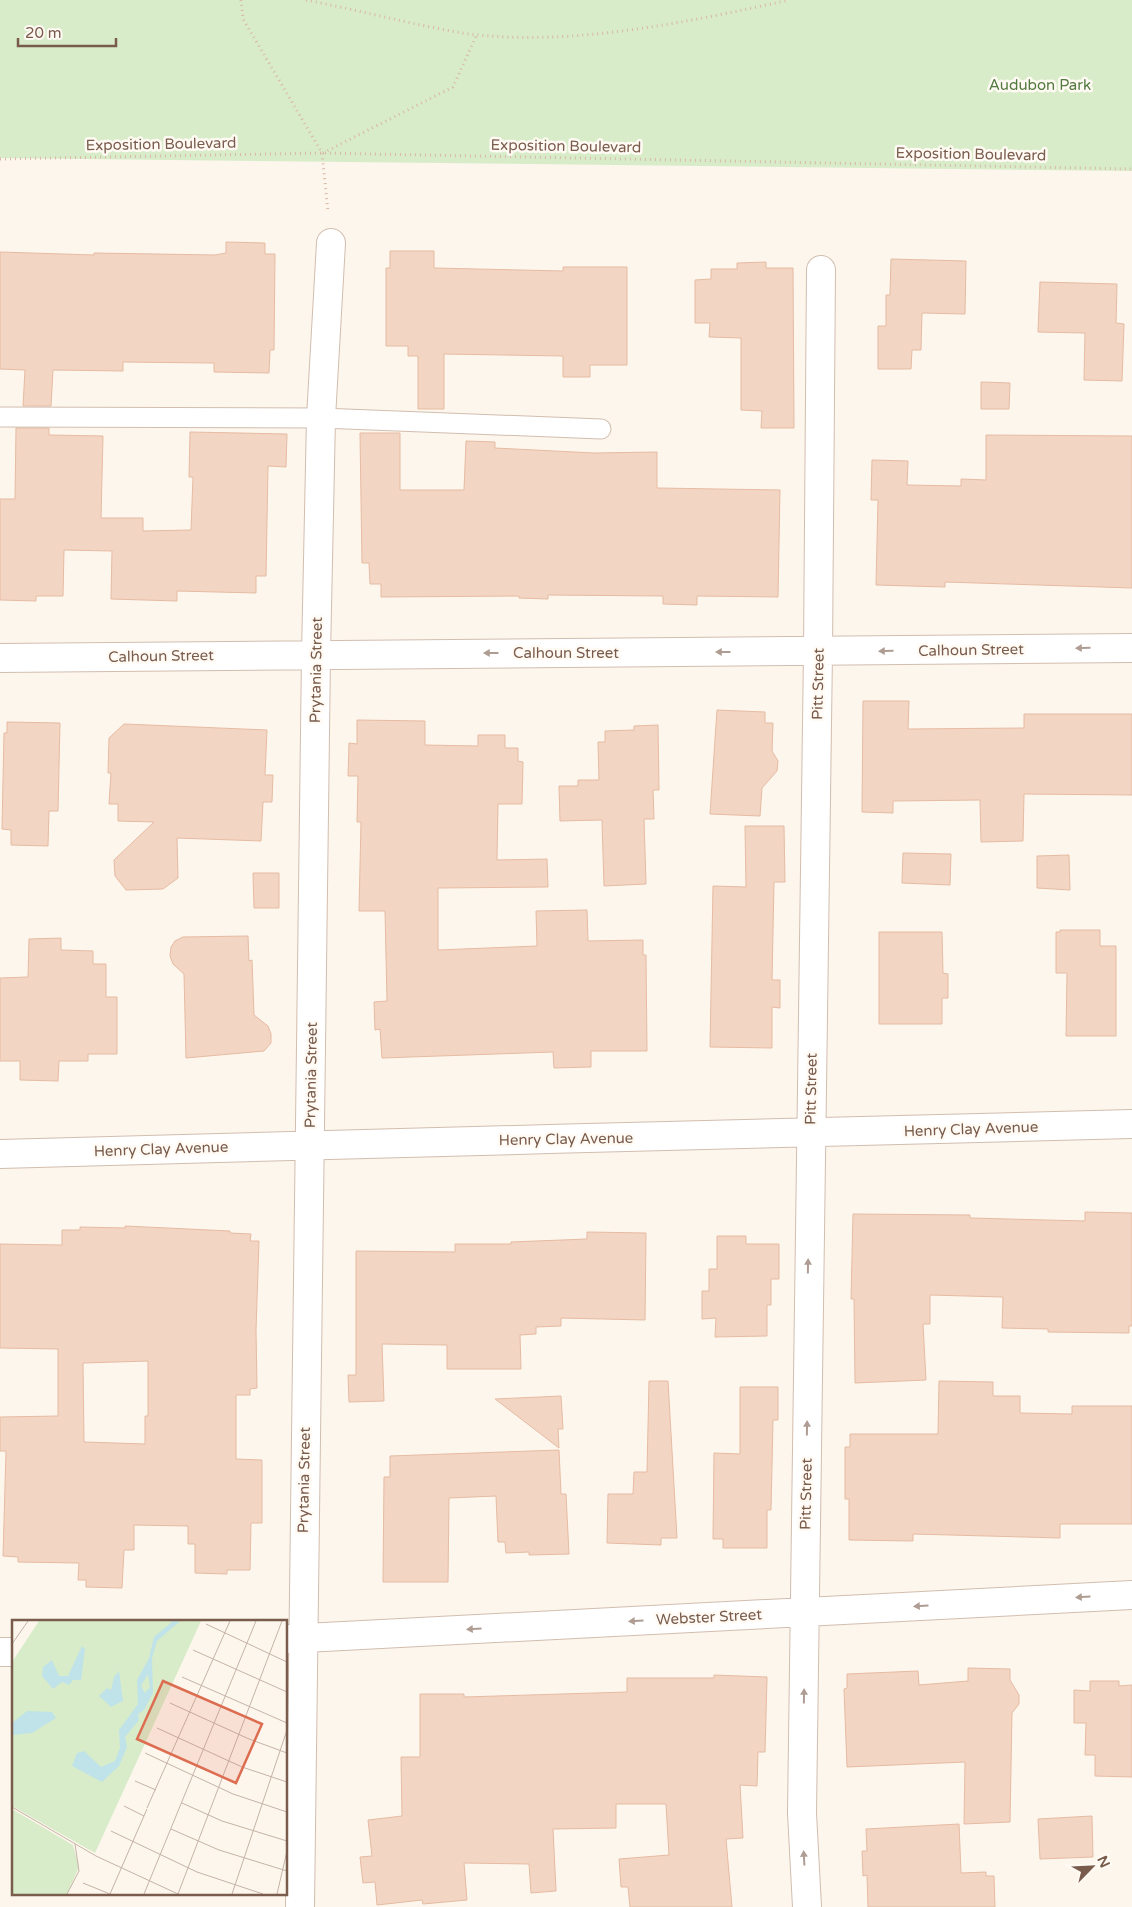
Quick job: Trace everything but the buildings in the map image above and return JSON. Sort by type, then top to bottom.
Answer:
[{"type":"street","name":"Prytania Street","points":[[300,1907],[294,1638],[310,1144],[321,418],[331,243]]},
{"type":"street","name":"Pitt Street","points":[[807,1907],[802,1813],[818,652],[821,270]]},
{"type":"street","name":"Calhoun Street","points":[[0,658],[1132,648]]},
{"type":"street","name":"Henry Clay Avenue","points":[[0,1154],[310,1144],[810,1134],[1132,1124]]},
{"type":"street","name":"Webster Street","points":[[294,1638],[1132,1595]]},
{"type":"lane","points":[[0,417],[321,418],[601,430]]},
{"type":"path","points":[[241,0],[243,19],[322,153],[331,243]]},
{"type":"path","points":[[306,0],[477,34],[559,38],[625,30],[740,11],[789,0]]},
{"type":"path","points":[[322,153],[453,87],[477,34]]},
{"type":"path","name":"Exposition Boulevard","points":[[0,159],[322,153],[1132,169]]},
{"type":"green space","name":"Audubon Park","points":[[0,0],[1132,0],[1132,171],[0,158]]}]
